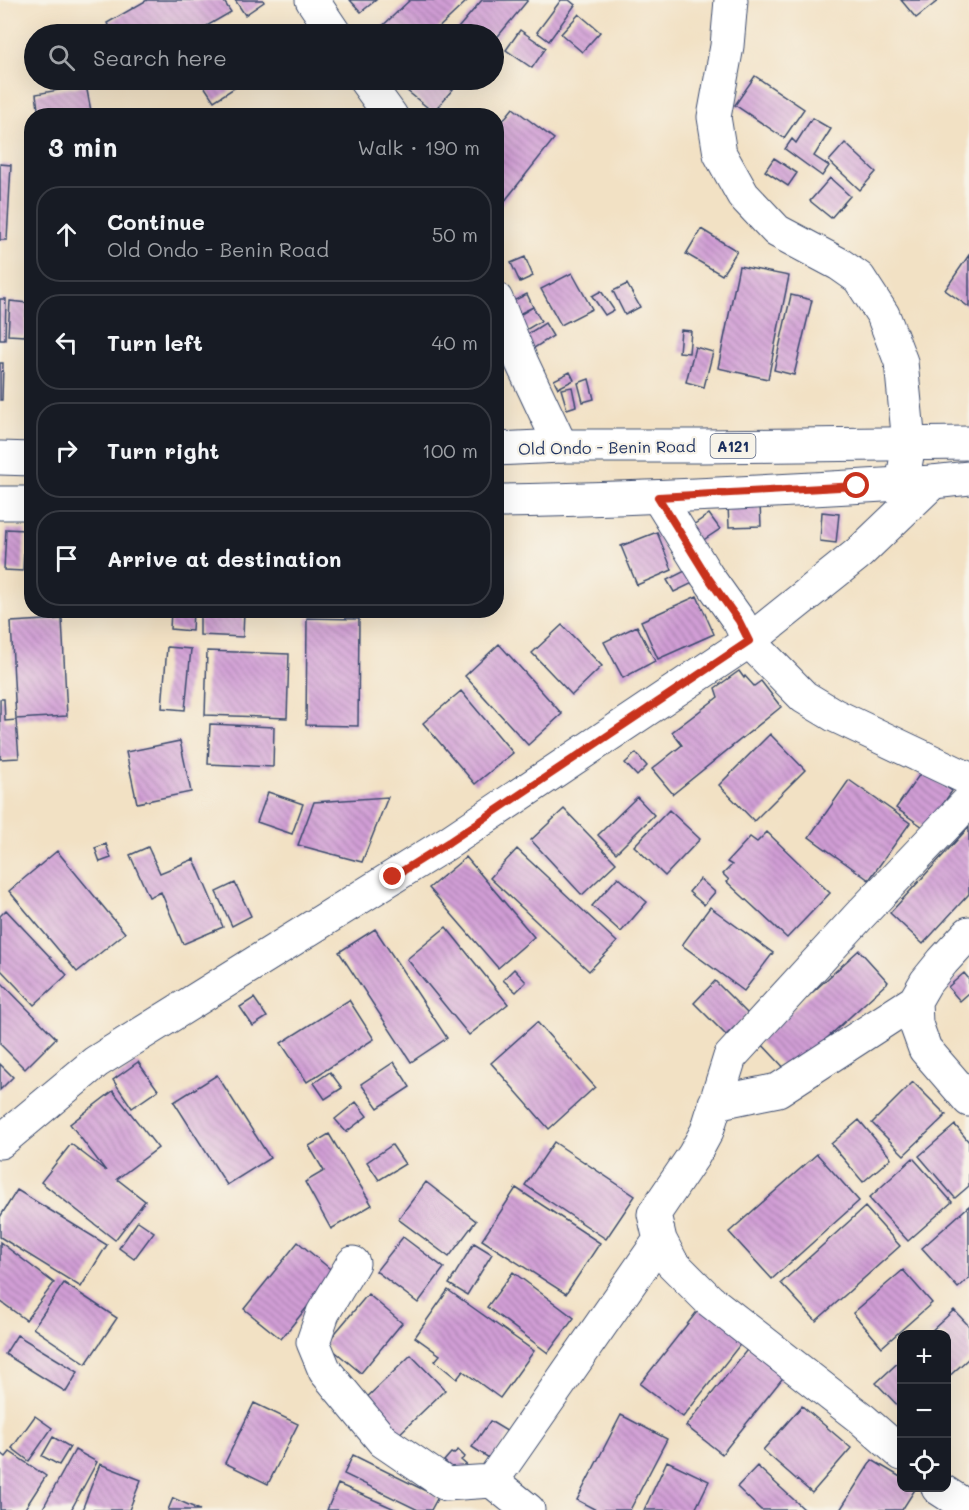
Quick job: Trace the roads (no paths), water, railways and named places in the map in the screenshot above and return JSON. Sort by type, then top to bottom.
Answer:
[{"type":"street","points":[[312,0],[328,24]]},
{"type":"street","points":[[731,0],[727,46],[714,117],[720,154],[742,195],[777,231],[859,278],[883,315],[901,362],[909,444],[917,483]]},
{"type":"street","points":[[372,90],[385,108]]},
{"type":"street","points":[[504,319],[561,446]]},
{"type":"street","name":"Old Ondo - Benin Road","points":[[504,449],[561,446],[969,443]]},
{"type":"street","points":[[0,458],[24,459]]},
{"type":"street","points":[[504,501],[658,497],[917,483],[969,478]]},
{"type":"street","points":[[0,1142],[96,1062],[449,842],[749,641],[859,553],[917,483]]},
{"type":"street","points":[[658,497],[707,576],[739,621],[749,641],[804,697],[834,715],[969,779]]},
{"type":"street","points":[[0,503],[24,503]]},
{"type":"street","points":[[897,1450],[862,1419],[709,1300],[672,1263],[660,1240],[654,1214],[694,1155],[707,1131],[730,1057],[860,915],[969,801]]},
{"type":"street","points":[[715,1103],[778,1090],[915,1002],[926,982],[969,933]]},
{"type":"street","points":[[915,1002],[916,1024],[925,1049],[969,1100]]},
{"type":"street","points":[[492,1481],[660,1240]]},
{"type":"street","points":[[353,1263],[322,1313],[313,1342],[326,1371],[383,1441],[446,1484],[492,1481],[528,1510]]},
{"type":"street","points":[[944,1492],[969,1508]]}]
